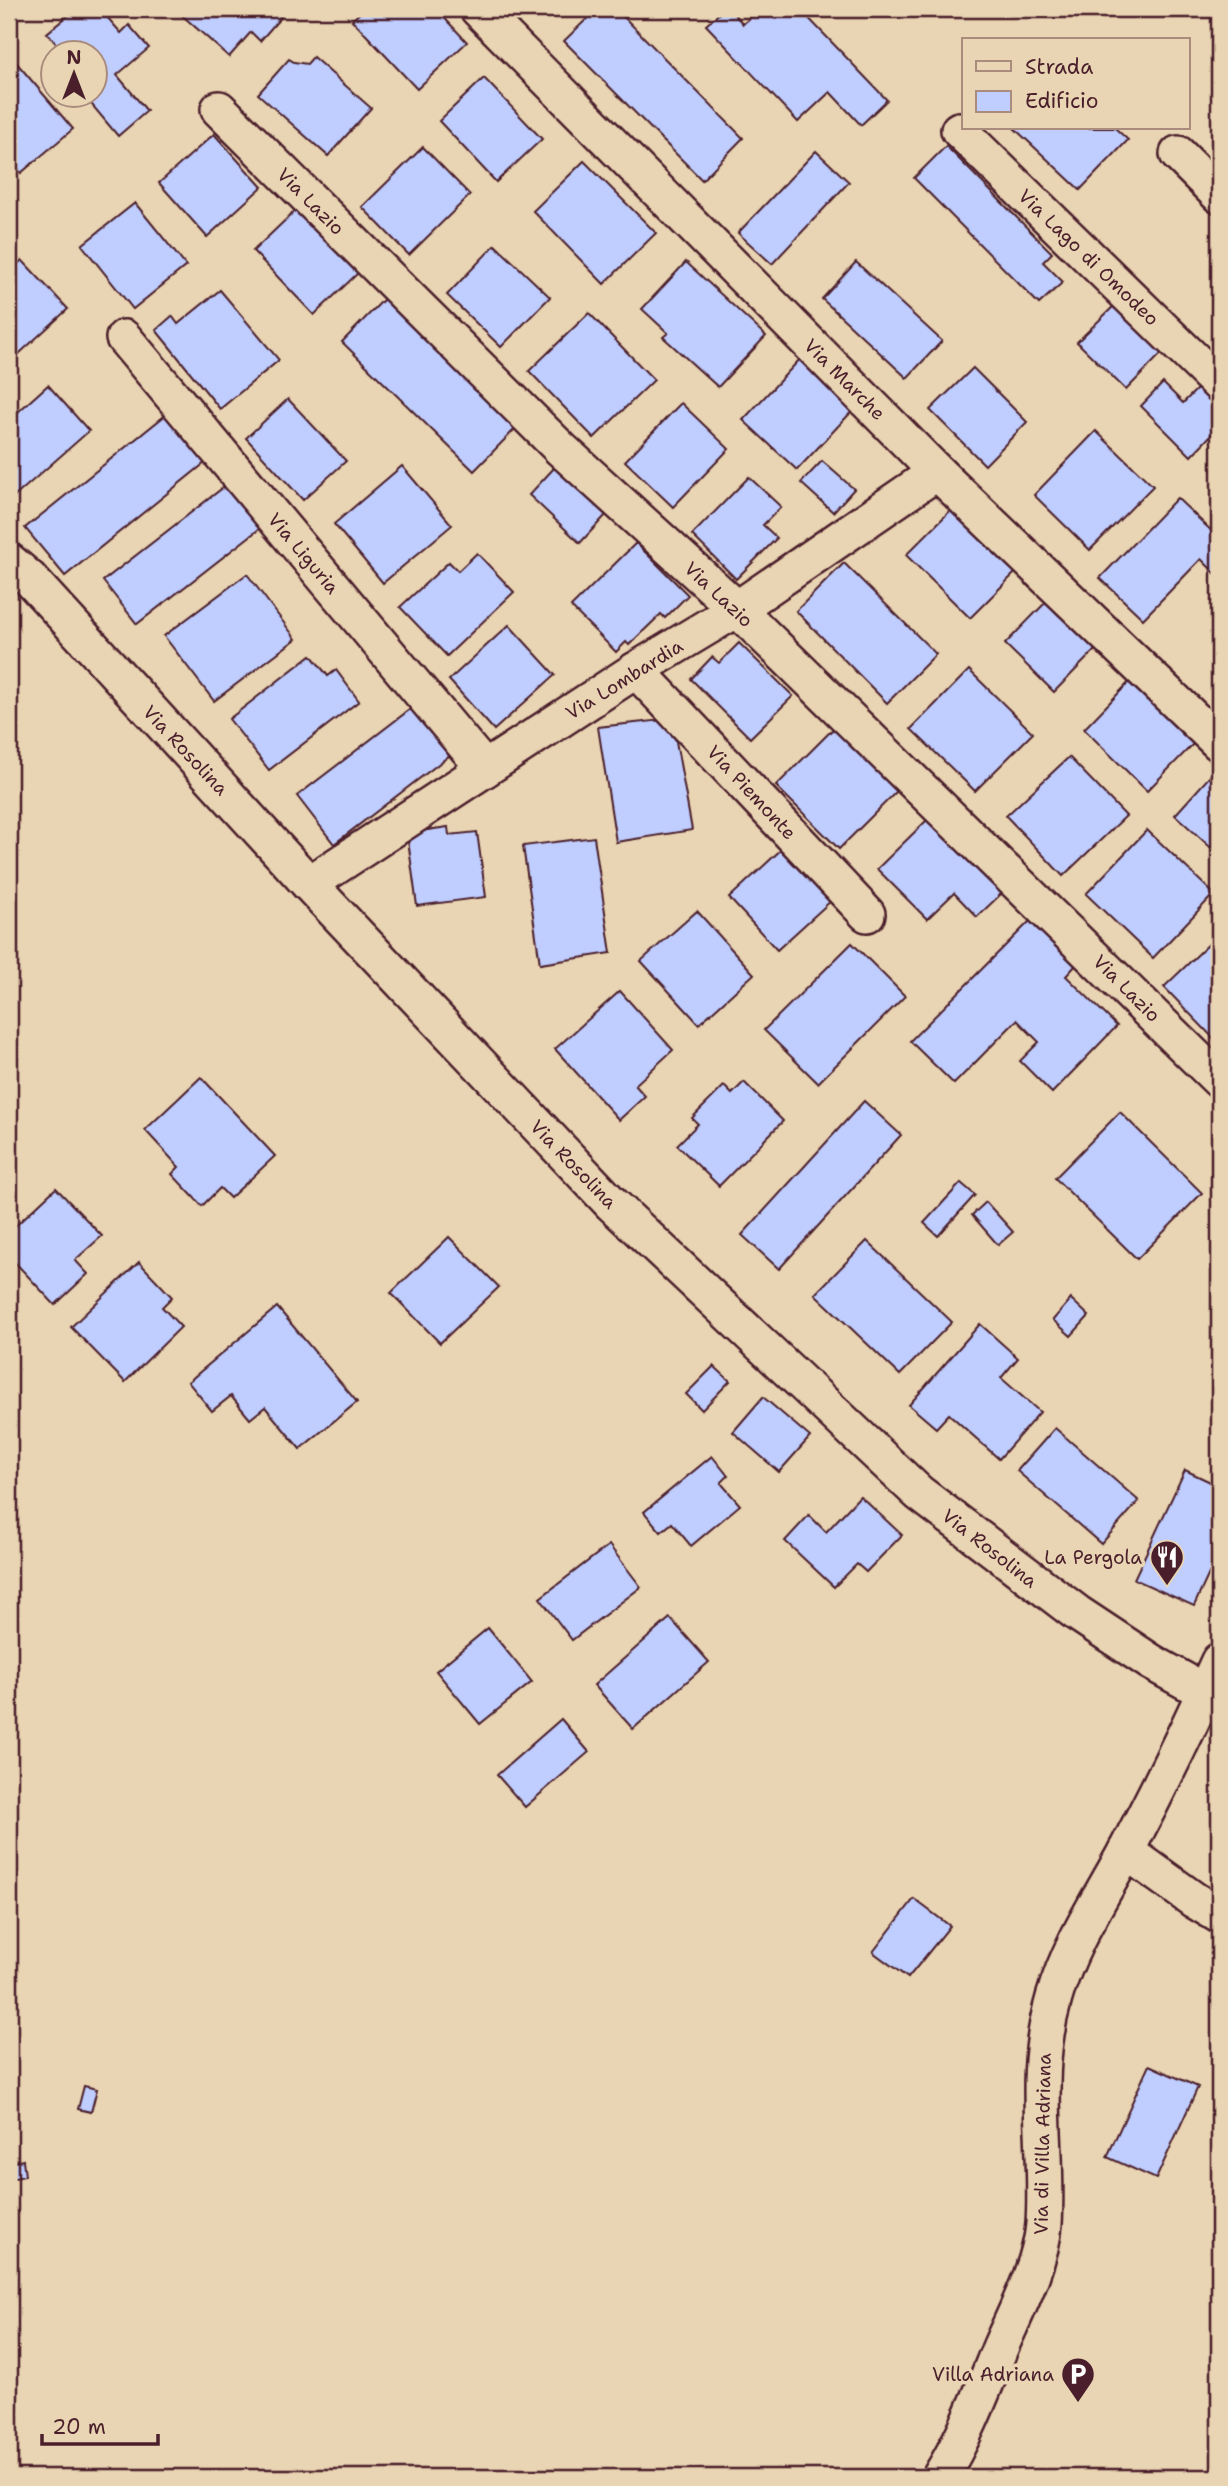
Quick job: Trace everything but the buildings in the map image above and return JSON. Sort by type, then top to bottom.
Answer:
[{"type":"street","name":"Via Marche","points":[[478,9],[937,472],[1219,743]]},
{"type":"street","name":"Via Lazio","points":[[219,109],[561,449],[737,609],[1219,1080]]},
{"type":"street","name":"Via Lago di Omodeo","points":[[959,130],[1219,384]]},
{"type":"street","points":[[1178,154],[1219,195]]},
{"type":"street","name":"Via Liguria","points":[[124,338],[485,769]]},
{"type":"street","name":"Via Lombardia","points":[[309,884],[636,670],[737,609],[937,472]]},
{"type":"street","name":"Via Rosolina","points":[[9,561],[30,579],[309,884],[611,1203],[903,1479],[1043,1589],[1151,1662],[1205,1692]]},
{"type":"street","name":"Via Piemonte","points":[[636,670],[867,915]]},
{"type":"street","name":"Via di Villa Adriana","points":[[940,2477],[973,2412],[1014,2317],[1042,2239],[1045,2178],[1041,2073],[1049,2017],[1068,1958],[1187,1733],[1219,1661]]},
{"type":"street","points":[[1126,1851],[1219,1915]]},
{"type":"place","name":"La Pergola","points":[[1167,1587]]},
{"type":"place","name":"Villa Adriana","points":[[1078,2404]]}]
